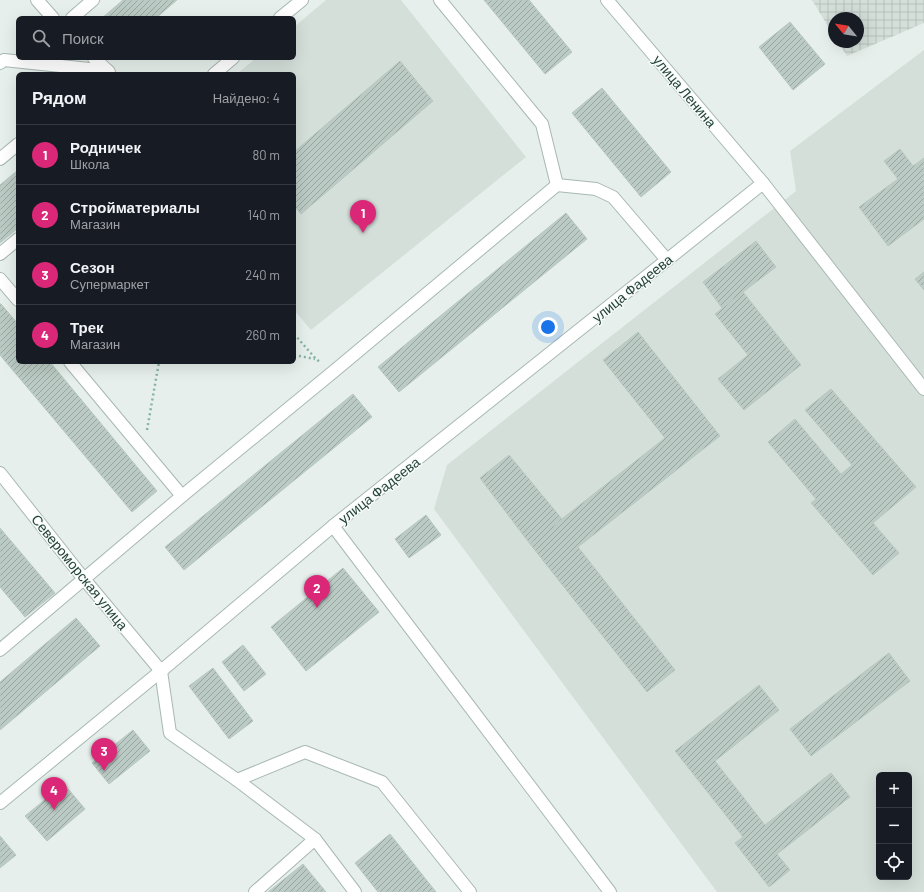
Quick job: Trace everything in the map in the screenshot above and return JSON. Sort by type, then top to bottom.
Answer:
[{"type":"street","points":[[38,0],[51,16]]},
{"type":"street","points":[[74,16],[93,0]]},
{"type":"street","points":[[282,16],[302,0]]},
{"type":"street","points":[[440,0],[542,124],[557,185]]},
{"type":"street","name":"улица Ленина","points":[[607,0],[763,183],[924,389]]},
{"type":"street","points":[[0,63],[4,60],[100,72]]},
{"type":"street","points":[[96,60],[107,72]]},
{"type":"street","points":[[216,72],[231,60]]},
{"type":"street","points":[[0,159],[16,146]]},
{"type":"street","name":"улица Фадеева","points":[[0,803],[333,526],[763,183]]},
{"type":"street","points":[[1,648],[557,185],[596,189],[613,198],[668,260]]},
{"type":"street","points":[[0,254],[16,241]]},
{"type":"street","points":[[0,279],[16,298]]},
{"type":"street","points":[[72,364],[182,496]]},
{"type":"street","name":"Североморская улица","points":[[0,473],[84,579],[161,670]]},
{"type":"street","points":[[333,526],[610,892]]},
{"type":"street","points":[[161,670],[170,733],[237,780],[315,839],[355,892]]},
{"type":"street","points":[[237,780],[305,752],[382,782],[470,892]]},
{"type":"street","points":[[255,892],[315,839]]},
{"type":"path","points":[[296,336],[316,359],[333,372]]},
{"type":"path","points":[[296,355],[316,359]]},
{"type":"path","points":[[143,450],[159,364]]},
{"type":"shaded area","points":[[326,0],[401,0],[526,157],[311,330],[296,312],[296,72],[239,72],[254,60],[296,60],[296,25]]},
{"type":"shaded area","points":[[812,0],[924,0],[924,23],[847,56],[842,48],[864,48],[864,12],[828,12],[828,26]]},
{"type":"shaded area","points":[[924,50],[924,892],[717,892],[434,509],[447,465],[796,191],[790,151]]},
{"type":"building","points":[[123,0],[177,0],[158,16],[104,16]]},
{"type":"building","points":[[484,0],[529,0],[572,52],[545,74]]},
{"type":"building","points":[[790,22],[825,64],[793,90],[759,47]]},
{"type":"building","points":[[400,61],[433,101],[301,214],[296,208],[296,150]]},
{"type":"building","points":[[602,88],[671,172],[641,197],[572,113]]},
{"type":"building","points":[[900,149],[913,166],[924,158],[924,219],[888,246],[859,207],[898,179],[884,161]]},
{"type":"building","points":[[16,172],[16,230],[0,243],[0,185]]},
{"type":"building","points":[[566,213],[587,239],[399,392],[378,367]]},
{"type":"building","points":[[756,241],[776,267],[722,308],[703,282]]},
{"type":"building","points":[[924,272],[924,290],[915,279]]},
{"type":"building","points":[[743,292],[801,365],[744,410],[718,379],[748,355],[715,314]]},
{"type":"building","points":[[1,304],[16,322],[16,364],[52,364],[157,491],[132,512],[0,355]]},
{"type":"building","points":[[638,332],[720,436],[578,547],[675,670],[647,692],[530,544],[665,438],[603,360]]},
{"type":"building","points":[[831,389],[916,487],[873,523],[899,553],[873,575],[811,503],[816,499],[768,442],[795,419],[841,474],[852,465],[805,410]]},
{"type":"building","points":[[353,394],[372,417],[184,570],[165,547]]},
{"type":"building","points":[[509,455],[562,519],[530,544],[480,478]]},
{"type":"building","points":[[426,515],[441,535],[409,558],[395,539]]},
{"type":"building","points":[[0,528],[55,593],[25,617],[0,587]]},
{"type":"building","points":[[343,568],[379,612],[306,671],[271,627]]},
{"type":"building","points":[[76,618],[100,646],[0,730],[0,682]]},
{"type":"building","points":[[243,645],[266,674],[244,691],[222,662]]},
{"type":"building","points":[[889,653],[910,681],[811,756],[790,729]]},
{"type":"building","points":[[213,668],[253,721],[229,739],[189,686]]},
{"type":"building","points":[[759,685],[779,710],[715,761],[765,825],[831,773],[850,797],[777,854],[790,870],[769,887],[735,843],[743,837],[675,751]]},
{"type":"building","points":[[133,730],[150,751],[109,784],[92,763]]},
{"type":"building","points":[[64,784],[85,809],[47,841],[25,816]]},
{"type":"building","points":[[390,834],[436,892],[378,892],[355,863]]},
{"type":"building","points":[[0,836],[16,855],[0,868]]},
{"type":"building","points":[[303,864],[326,892],[268,892]]},
{"type":"place","name":"Родничек","points":[[363,233]]},
{"type":"place","name":"Стройматериалы","points":[[317,608]]},
{"type":"place","name":"Сезон","points":[[104,771]]},
{"type":"place","name":"Трек","points":[[54,810]]}]
